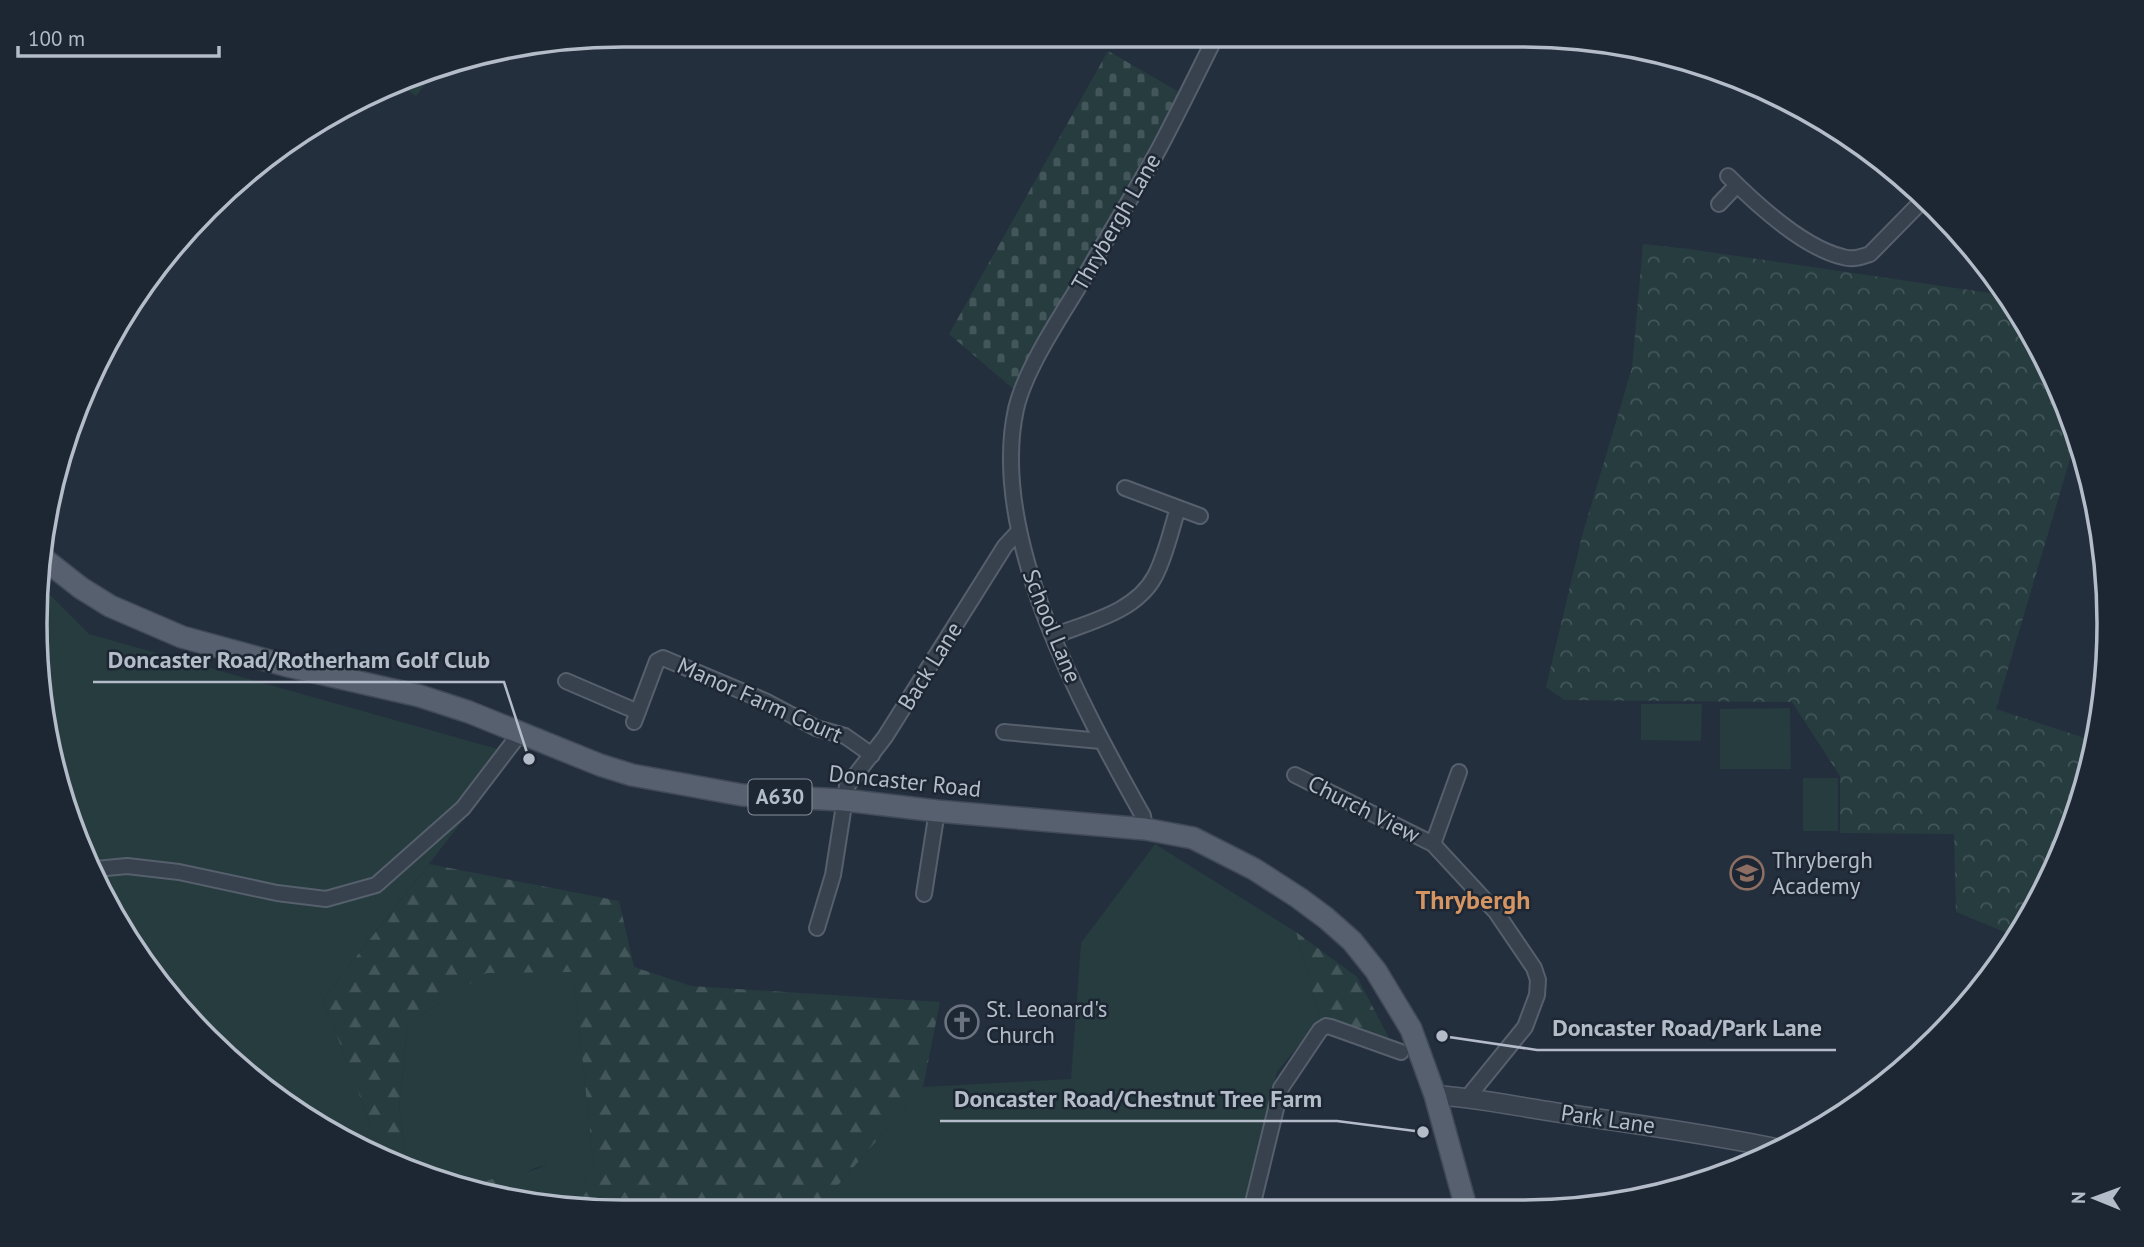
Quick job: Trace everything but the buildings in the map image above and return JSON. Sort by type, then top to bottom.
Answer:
[{"type":"main road","name":"Doncaster Road","points":[[50,564],[110,606],[182,637],[288,666],[420,696],[521,732],[600,765],[654,780],[742,796],[844,800],[1145,829],[1193,838],[1254,869],[1326,918],[1352,941],[1392,994],[1411,1029],[1435,1095],[1464,1200]]},
{"type":"street","name":"Thrybergh Lane","points":[[1016,408],[1035,363],[1160,147],[1210,47]]},
{"type":"street","points":[[1719,204],[1732,180],[1763,209],[1794,232],[1844,258],[1858,259],[1870,254],[1917,206]]},
{"type":"street","name":"School Lane","points":[[1016,408],[1012,454],[1014,505],[1018,532],[1030,572],[1053,636],[1101,741],[1143,816],[1145,829]]},
{"type":"street","points":[[1125,488],[1200,516]]},
{"type":"street","points":[[1053,636],[1125,607],[1144,592],[1156,575],[1178,508]]},
{"type":"street","name":"Back Lane","points":[[817,928],[833,875],[847,786],[872,755],[1005,546],[1018,532]]},
{"type":"street","name":"Manor Farm Court","points":[[566,681],[636,717],[657,661],[663,658],[765,701],[816,728],[845,736],[872,755]]},
{"type":"street","points":[[102,868],[127,866],[179,872],[277,893],[327,899],[376,885],[463,808],[521,732]]},
{"type":"street","points":[[1004,732],[1101,741]]},
{"type":"street","points":[[1459,772],[1433,844],[1496,912],[1534,968],[1538,980],[1538,995],[1525,1027],[1468,1097]]},
{"type":"street","name":"Church View","points":[[1295,775],[1433,844]]},
{"type":"street","points":[[924,894],[937,811]]},
{"type":"street","points":[[1254,1200],[1281,1088],[1320,1030],[1326,1026],[1331,1027],[1401,1052]]},
{"type":"street","name":"Park Lane","points":[[1435,1095],[1468,1097],[1651,1125],[1763,1146]]},
{"type":"green space","points":[[1108,51],[1179,92],[1017,392],[949,334]]},
{"type":"green space","points":[[427,82],[416,96],[407,90]]},
{"type":"green space","points":[[1643,244],[1993,294],[2000,303],[2020,335],[2053,403],[2071,455],[1996,709],[2085,738],[2066,809],[2053,844],[2007,933],[1956,912],[1954,834],[1840,833],[1840,776],[1792,702],[1564,700],[1546,687],[1582,536],[1632,368]]},
{"type":"green space","points":[[48,593],[89,634],[515,754],[323,999],[378,1144],[335,1123],[303,1103],[244,1057],[216,1031],[166,974],[124,912],[91,844],[67,773],[58,736],[48,661]]},
{"type":"green space","points":[[1641,704],[1702,704],[1701,741],[1641,740]]},
{"type":"green space","points":[[1790,708],[1791,769],[1720,769],[1720,709]]},
{"type":"green space","points":[[1803,778],[1838,778],[1838,831],[1803,831]]},
{"type":"green space","points":[[1155,844],[1296,932],[1320,1019],[1277,1072],[1247,1200],[826,1200],[923,1087],[1071,1079],[1081,943]]},
{"type":"green space","points":[[429,864],[619,901],[634,967],[691,986],[940,1002],[923,1087],[826,1200],[624,1200],[573,1198],[594,1168],[573,972],[487,973],[408,1023],[399,1107],[406,1157],[378,1144],[323,999]]},
{"type":"green space","points":[[1296,932],[1357,977],[1389,1038],[1320,1019]]},
{"type":"green space","points":[[573,971],[594,1168],[573,1198],[493,1185],[547,1165],[480,1182],[406,1157],[399,1107],[408,1023],[487,973]]},
{"type":"green space","points":[[536,1167],[502,1187],[480,1182],[485,1181]]},
{"type":"place","name":"Doncaster Road/Rotherham Golf Club","points":[[529,759]]},
{"type":"place","name":"Thrybergh Academy","points":[[1747,873]]},
{"type":"place","name":"St. Leonard's Church","points":[[962,1022]]},
{"type":"place","name":"Doncaster Road/Park Lane","points":[[1442,1036]]},
{"type":"place","name":"Doncaster Road/Chestnut Tree Farm","points":[[1423,1132]]},
{"type":"district","name":"Thrybergh","points":[[1473,900]]}]
